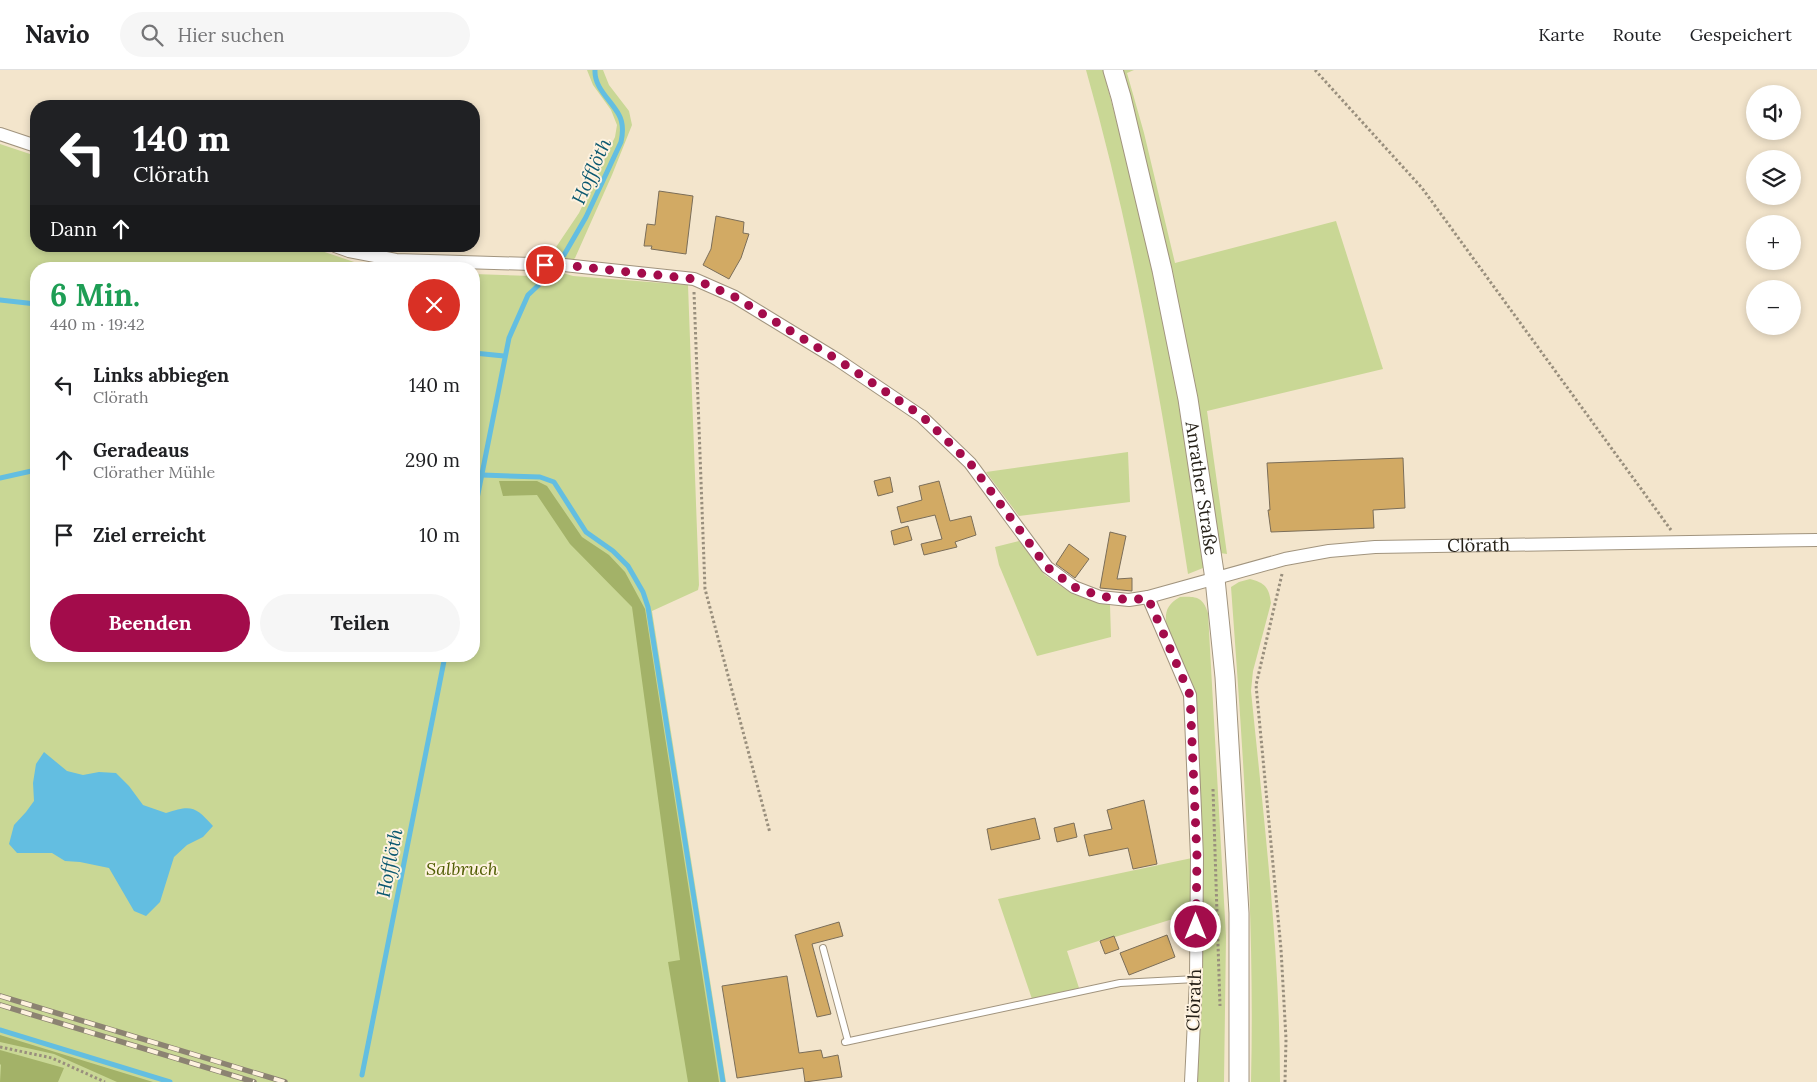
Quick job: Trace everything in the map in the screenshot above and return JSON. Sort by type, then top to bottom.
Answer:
[{"type":"main road","name":"Anrather Straße","points":[[1113,70],[1166,288],[1188,399],[1215,579],[1225,677],[1240,913],[1239,1082]]},
{"type":"street","points":[[0,134],[30,144]]},
{"type":"street","name":"Clörath","points":[[354,252],[396,260],[454,262]]},
{"type":"street","name":"Clörath","points":[[480,263],[569,266],[694,279],[735,297],[838,360],[922,416],[970,463],[1047,567],[1074,587],[1100,596],[1129,600],[1148,598],[1286,559],[1329,551],[1375,548],[1817,540]]},
{"type":"street","name":"Clörath","points":[[1148,598],[1190,695],[1197,857],[1196,979],[1190,1082]]},
{"type":"lane","points":[[823,948],[847,1042],[1120,983],[1196,979]]},
{"type":"path","points":[[1315,70],[1422,188],[1680,543]]},
{"type":"path","points":[[694,279],[705,589],[770,833]]},
{"type":"path","points":[[1285,1082],[1286,1040],[1281,949],[1256,685],[1286,559]]},
{"type":"path","points":[[1213,784],[1220,1012]]},
{"type":"path","points":[[0,1047],[52,1058],[105,1082]]},
{"type":"green space","points":[[587,70],[603,70],[609,85],[629,111],[632,125],[575,258],[572,261],[548,259],[579,213],[615,137],[617,125],[611,110],[593,85]]},
{"type":"green space","points":[[1086,70],[1103,70],[1146,233],[1181,406],[1205,559],[1203,568],[1188,574],[1145,320],[1118,195]]},
{"type":"green space","points":[[1121,70],[1134,70],[1127,73],[1144,133],[1175,263],[1336,221],[1383,369],[1207,411],[1227,554],[1220,553]]},
{"type":"green space","name":"Salbruch","points":[[0,144],[30,154],[30,252],[325,252],[354,262],[30,262],[30,662],[480,662],[480,274],[533,276],[563,273],[573,276],[688,285],[699,585],[698,590],[652,611],[726,1082],[0,1082]]},
{"type":"green space","points":[[1128,452],[1130,502],[1019,516],[986,472]]},
{"type":"green space","points":[[499,481],[537,481],[547,486],[582,537],[609,555],[625,572],[645,609],[719,1082],[688,1082],[668,962],[680,960],[632,607],[570,544],[537,495],[503,496]]},
{"type":"green space","points":[[1019,541],[1045,575],[1073,594],[1110,605],[1111,637],[1037,656],[999,565],[995,547]]},
{"type":"green space","points":[[1250,579],[1265,586],[1271,603],[1253,671],[1251,691],[1274,935],[1280,1082],[1251,1082],[1250,896],[1244,773],[1231,587],[1239,582]]},
{"type":"green space","points":[[1180,597],[1195,597],[1204,604],[1208,613],[1226,937],[1224,1082],[1195,1082],[1193,691],[1166,623],[1168,608]]},
{"type":"green space","points":[[1192,858],[1192,913],[1067,951],[1079,988],[1032,999],[998,899]]},
{"type":"green space","points":[[0,1035],[153,1082],[117,1082],[54,1054],[0,1042]]},
{"type":"green space","points":[[0,1050],[64,1068],[58,1082],[0,1082]]},
{"type":"water","points":[[44,752],[67,771],[83,775],[99,772],[116,773],[129,786],[143,805],[166,813],[188,808],[193,809],[198,811],[213,826],[203,837],[187,845],[174,857],[160,902],[146,916],[134,911],[109,868],[65,861],[52,853],[17,853],[9,844],[14,825],[34,801],[33,783],[36,764]]},
{"type":"building","points":[[659,191],[693,196],[686,254],[651,249],[652,246],[644,246],[647,224],[655,225]]},
{"type":"building","points":[[716,216],[744,222],[743,233],[749,234],[741,258],[729,279],[703,265],[711,249]]},
{"type":"building","points":[[1403,458],[1405,508],[1373,510],[1374,528],[1271,532],[1268,510],[1270,510],[1267,463]]},
{"type":"building","points":[[890,477],[893,492],[878,496],[874,481]]},
{"type":"building","points":[[939,481],[950,521],[971,516],[976,535],[955,542],[957,547],[924,555],[921,544],[942,539],[935,515],[901,523],[897,507],[922,500],[919,486]]},
{"type":"building","points":[[908,526],[912,540],[894,545],[891,531]]},
{"type":"building","points":[[1110,532],[1126,536],[1117,579],[1132,578],[1132,591],[1100,588]]},
{"type":"building","points":[[1069,544],[1089,559],[1075,578],[1056,564]]},
{"type":"building","points":[[1144,800],[1157,864],[1133,869],[1128,848],[1089,856],[1084,835],[1112,829],[1107,810]]},
{"type":"building","points":[[1035,818],[1040,839],[991,850],[987,829]]},
{"type":"building","points":[[1074,823],[1077,837],[1057,842],[1054,828]]},
{"type":"building","points":[[839,922],[843,936],[812,944],[831,1014],[817,1017],[795,935]]},
{"type":"building","points":[[1167,935],[1175,957],[1129,975],[1120,953]]},
{"type":"building","points":[[1114,936],[1119,949],[1105,954],[1100,941]]},
{"type":"building","points":[[787,976],[799,1053],[821,1050],[823,1058],[838,1055],[842,1077],[805,1082],[803,1068],[737,1078],[722,986]]},
{"type":"waterway","name":"Hofflöth","points":[[564,255],[586,217],[622,139],[623,128],[621,118],[597,83],[595,70]]},
{"type":"waterway","name":"Hofflöth","points":[[480,484],[509,338],[528,295],[544,280]]},
{"type":"waterway","points":[[0,300],[30,303]]},
{"type":"waterway","points":[[480,354],[504,356]]},
{"type":"waterway","points":[[0,478],[30,471]]},
{"type":"waterway","points":[[482,475],[540,477],[554,482],[586,532],[613,551],[628,566],[643,592],[648,607],[723,1082]]},
{"type":"waterway","name":"Hofflöth","points":[[362,1075],[444,662]]},
{"type":"waterway","points":[[0,1030],[170,1082]]},
{"type":"railway","points":[[0,996],[285,1082]]},
{"type":"railway","points":[[0,1005],[254,1082]]},
{"type":"route","points":[[545,265],[564,265],[694,279],[735,297],[838,360],[922,416],[970,463],[1047,567],[1074,587],[1100,596],[1129,600],[1148,598],[1190,695],[1197,857],[1196,927]]}]
